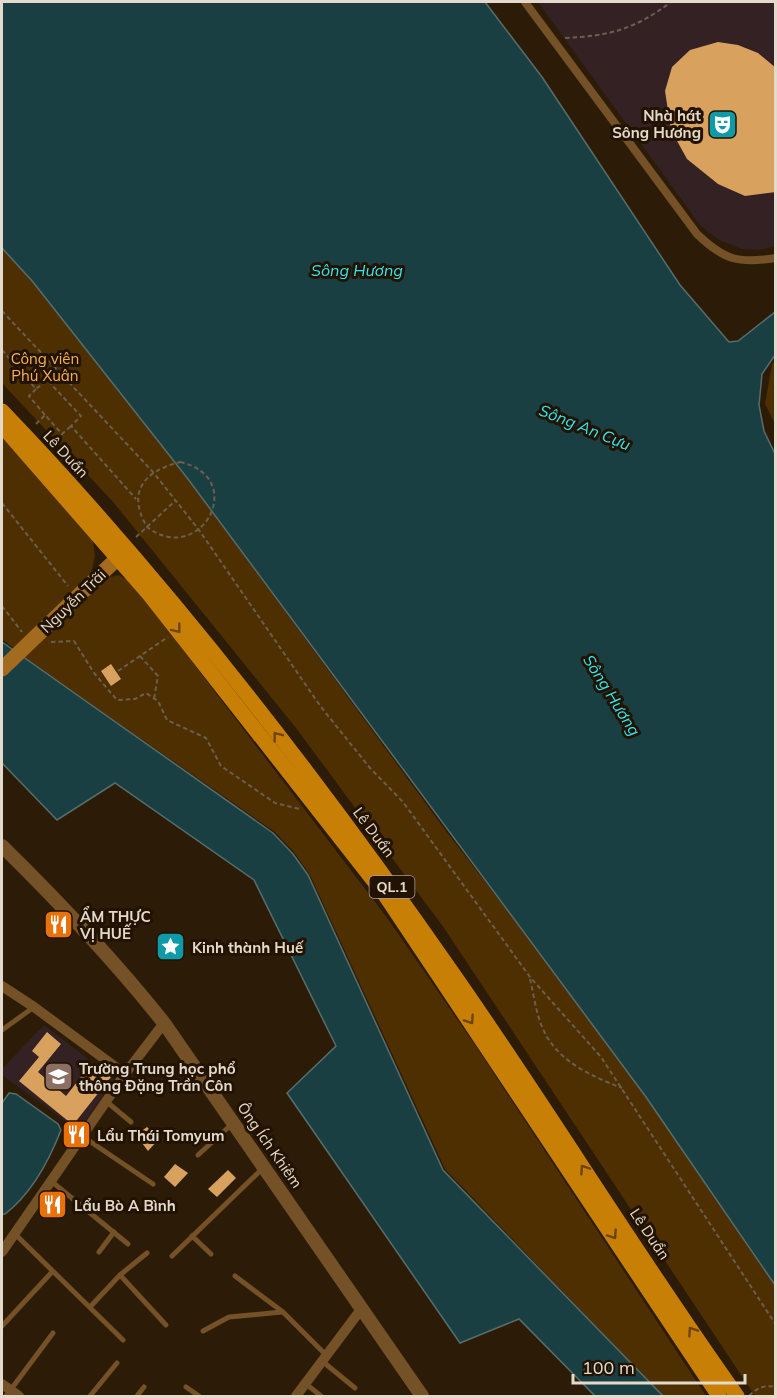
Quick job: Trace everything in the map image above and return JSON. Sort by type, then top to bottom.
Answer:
[{"type":"main road","name":"Lê Duẩn","points":[[2,411],[122,554],[385,895],[719,1396]]},
{"type":"main road","name":"Lê Duẩn","points":[[2,426],[196,633],[381,872],[456,977],[737,1396]]},
{"type":"main road","name":"Nguyễn Trãi","points":[[2,669],[122,554]]},
{"type":"street","points":[[525,2],[697,234],[728,258],[753,262],[776,258]]},
{"type":"street","name":"Ông Ích Khiêm","points":[[2,846],[126,975],[164,1023],[422,1396]]},
{"type":"street","points":[[2,986],[125,1074]]},
{"type":"street","points":[[2,1252],[125,1074],[164,1023]]},
{"type":"street","points":[[296,1396],[362,1308]]},
{"type":"lane","points":[[2,1030],[34,1007]]},
{"type":"lane","points":[[106,1101],[131,1122]]},
{"type":"lane","points":[[198,1155],[234,1122]]},
{"type":"lane","points":[[82,1136],[153,1184]]},
{"type":"lane","points":[[172,1256],[265,1166]]},
{"type":"lane","points":[[51,1181],[128,1244]]},
{"type":"lane","points":[[99,1252],[114,1232]]},
{"type":"lane","points":[[15,1234],[123,1340]]},
{"type":"lane","points":[[192,1236],[211,1254]]},
{"type":"lane","points":[[90,1306],[120,1275],[147,1253]]},
{"type":"lane","points":[[2,1326],[52,1272]]},
{"type":"lane","points":[[120,1275],[166,1325]]},
{"type":"lane","points":[[235,1276],[283,1312],[354,1388]]},
{"type":"lane","points":[[203,1330],[229,1317],[283,1312]]},
{"type":"lane","points":[[9,1392],[52,1333]]},
{"type":"lane","points":[[90,1396],[117,1363]]},
{"type":"lane","points":[[306,1383],[321,1396]]},
{"type":"lane","points":[[137,1396],[144,1387]]},
{"type":"lane","points":[[186,1387],[199,1396]]},
{"type":"path","points":[[553,39],[595,37],[620,32],[646,21],[671,2]]},
{"type":"path","points":[[2,311],[153,472],[176,501],[321,707],[370,768],[403,802],[530,977],[582,1033],[622,1088],[776,1324]]},
{"type":"path","points":[[2,350],[36,389]]},
{"type":"path","points":[[47,380],[81,416],[62,434],[45,415],[29,396],[47,380]]},
{"type":"path","points":[[36,424],[45,415]]},
{"type":"path","points":[[71,426],[138,500],[147,527],[170,538],[186,537],[204,524],[215,501],[213,484],[205,472],[194,465],[180,462],[163,466],[144,480],[138,500]]},
{"type":"path","points":[[136,537],[176,501]]},
{"type":"path","points":[[2,503],[68,586]]},
{"type":"path","points":[[2,606],[24,633]]},
{"type":"path","points":[[118,671],[171,635]]},
{"type":"path","points":[[50,642],[74,641],[94,674],[117,700],[135,699],[146,693],[154,699],[167,720],[206,738],[221,766],[275,803],[308,810]]},
{"type":"path","points":[[141,656],[158,676],[154,699]]},
{"type":"path","points":[[530,977],[543,1028],[554,1046],[570,1063],[622,1088]]},
{"type":"path","points":[[749,1396],[756,1389],[766,1385],[776,1387]]},
{"type":"shaded area","points":[[538,2],[775,2],[775,246],[759,250],[742,249],[719,240],[700,225]]},
{"type":"shaded area","name":"Trường Trung học phổ thông Đặng Trần Côn","points":[[44,1025],[114,1079],[79,1131],[2,1075],[2,1069]]},
{"type":"green space","name":"Công viên Phú Xuân","points":[[2,248],[33,282],[188,479],[443,827],[562,982],[646,1097],[770,1276],[776,1285],[775,1396],[755,1396],[444,928],[296,728],[114,503],[2,383]]},
{"type":"green space","points":[[775,361],[775,424],[765,404],[772,364]]},
{"type":"green space","points":[[2,438],[92,536],[95,556],[91,574],[18,647],[12,647],[2,639]]},
{"type":"green space","points":[[119,575],[132,583],[388,919],[477,1048],[706,1396],[663,1396],[445,1169],[310,875],[294,852],[275,832],[25,658],[24,653],[105,578]]},
{"type":"water","name":"Sông Hương","points":[[2,2],[485,2],[542,77],[680,285],[729,342],[738,341],[775,312],[775,355],[762,374],[759,405],[764,431],[776,456],[775,1285],[646,1097],[188,479],[33,282],[2,248]]},
{"type":"water","points":[[2,642],[273,833],[293,854],[308,875],[443,1170],[663,1396],[595,1396],[519,1319],[460,1343],[287,1093],[336,1046],[254,880],[115,783],[57,820],[2,763]]},
{"type":"water","points":[[9,1093],[16,1094],[58,1124],[61,1130],[45,1165],[31,1187],[14,1206],[2,1214],[2,1103]]},
{"type":"building","name":"Nhà hát Sông Hương","points":[[718,42],[738,45],[758,53],[776,68],[776,192],[745,196],[718,184],[687,159],[671,130],[665,91],[672,67],[690,50]]},
{"type":"building","points":[[111,664],[121,679],[111,686],[101,671]]},
{"type":"building","points":[[47,1032],[61,1044],[38,1072],[66,1096],[92,1063],[111,1077],[73,1125],[19,1081],[39,1057],[32,1051]]},
{"type":"building","points":[[147,1127],[159,1139],[148,1151],[136,1135]]},
{"type":"building","points":[[175,1164],[188,1173],[175,1187],[164,1177]]},
{"type":"building","points":[[228,1170],[236,1178],[217,1197],[208,1189]]},
{"type":"place","name":"Nhà hát Sông Hương","points":[[722,124]]},
{"type":"place","name":"ẨM THỰC VỊ HUẾ","points":[[59,925]]},
{"type":"place","name":"Kinh thành Huế","points":[[171,947]]},
{"type":"place","name":"Trường Trung học phổ thông Đặng Trần Côn","points":[[58,1077]]},
{"type":"place","name":"Lẩu Thái Tomyum","points":[[76,1135]]},
{"type":"place","name":"Lẩu Bò A Bình","points":[[53,1205]]},
{"type":"water label","name":"Sông An Cựu","points":[[585,427]]}]
